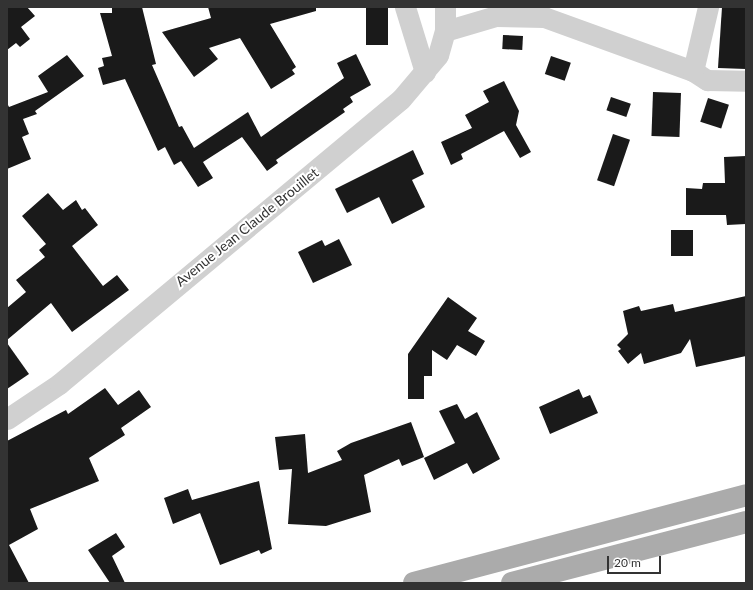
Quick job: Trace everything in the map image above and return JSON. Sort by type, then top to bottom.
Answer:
[{"type":"main road","points":[[414,583],[746,495]]},
{"type":"main road","points":[[512,583],[746,522]]},
{"type":"street","points":[[405,7],[425,72]]},
{"type":"street","name":"Avenue Jean Claude Brouillet","points":[[7,419],[59,384],[369,128],[425,72],[438,55],[445,31],[445,7]]},
{"type":"street","points":[[693,70],[708,7]]},
{"type":"street","points":[[445,31],[496,16],[544,17],[693,70],[718,82],[746,81]]},
{"type":"building","points":[[7,7],[27,7],[35,16],[21,27],[30,39],[20,47],[16,43],[7,50]]},
{"type":"building","points":[[112,7],[142,7],[156,64],[152,65],[179,127],[182,126],[194,148],[248,112],[261,137],[344,78],[337,63],[356,54],[371,85],[350,97],[353,102],[343,109],[345,112],[276,160],[278,163],[267,171],[242,137],[203,162],[213,178],[198,187],[181,161],[174,165],[165,147],[158,151],[125,79],[103,85],[98,68],[104,66],[102,58],[112,56],[100,13],[112,13]]},
{"type":"building","points":[[208,7],[316,7],[316,11],[270,24],[296,67],[292,70],[295,74],[271,89],[240,38],[209,48],[218,59],[194,77],[162,32],[211,18]]},
{"type":"building","points":[[366,7],[388,7],[388,45],[366,45]]},
{"type":"building","points":[[722,7],[746,7],[746,69],[718,68]]},
{"type":"building","points":[[503,35],[523,36],[522,50],[502,49]]},
{"type":"building","points":[[67,55],[84,76],[35,111],[37,114],[23,119],[29,134],[22,137],[31,159],[7,169],[7,103],[9,107],[48,92],[38,76]]},
{"type":"building","points":[[551,56],[571,63],[565,81],[545,74]]},
{"type":"building","points":[[504,81],[519,111],[516,125],[531,152],[520,158],[504,131],[461,154],[463,159],[451,165],[441,142],[472,128],[465,115],[489,102],[483,91]]},
{"type":"building","points":[[653,92],[681,93],[679,137],[651,136]]},
{"type":"building","points":[[611,97],[631,104],[626,117],[606,110]]},
{"type":"building","points":[[708,98],[729,105],[721,129],[700,122]]},
{"type":"building","points":[[613,134],[630,140],[614,186],[597,180]]},
{"type":"building","points":[[413,150],[424,174],[412,180],[425,207],[392,224],[379,197],[347,213],[335,189]]},
{"type":"building","points":[[746,156],[746,224],[727,225],[726,215],[686,215],[686,188],[702,189],[703,183],[725,183],[724,157]]},
{"type":"building","points":[[48,193],[63,210],[76,200],[82,210],[85,208],[98,225],[72,246],[103,286],[117,275],[129,290],[72,332],[51,303],[7,340],[7,308],[26,292],[16,280],[45,257],[39,250],[46,244],[22,216]]},
{"type":"building","points":[[671,230],[693,230],[693,256],[671,256]]},
{"type":"building","points":[[339,239],[352,265],[313,283],[298,252],[322,240],[325,246]]},
{"type":"building","points":[[746,296],[746,356],[696,367],[690,339],[681,353],[644,364],[641,353],[628,364],[618,351],[621,349],[617,345],[628,334],[623,311],[639,306],[641,311],[673,304],[675,312]]},
{"type":"building","points":[[448,297],[477,318],[468,331],[485,341],[476,356],[457,345],[447,360],[432,350],[432,376],[424,376],[424,399],[408,399],[408,354]]},
{"type":"building","points":[[7,343],[29,374],[7,389]]},
{"type":"building","points":[[105,388],[118,405],[139,390],[151,407],[121,428],[125,435],[89,458],[99,481],[30,509],[38,529],[9,545],[29,583],[7,583],[7,441],[66,410],[68,414]]},
{"type":"building","points":[[579,389],[583,398],[590,395],[598,413],[550,434],[539,407]]},
{"type":"building","points":[[457,404],[465,419],[477,412],[500,459],[473,474],[467,463],[434,480],[424,458],[455,443],[439,411]]},
{"type":"building","points":[[411,422],[424,457],[402,466],[399,459],[364,475],[371,512],[326,526],[288,524],[292,469],[279,470],[275,437],[305,434],[308,473],[342,460],[337,451],[351,443]]},
{"type":"building","points":[[259,481],[272,549],[261,554],[259,550],[220,565],[200,513],[173,524],[164,498],[188,489],[192,500]]},
{"type":"building","points":[[116,533],[125,547],[112,556],[125,583],[110,583],[88,550]]}]
